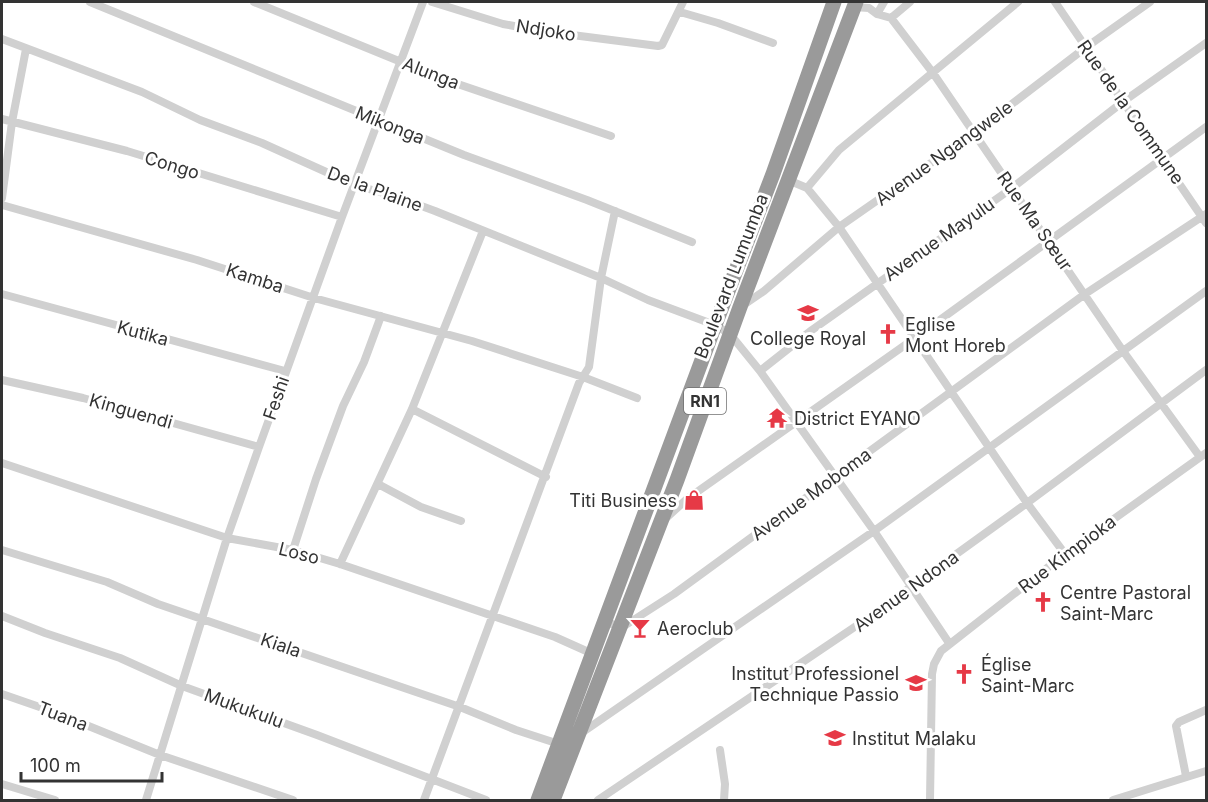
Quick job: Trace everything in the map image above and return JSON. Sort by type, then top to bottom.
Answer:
[{"type":"highway","points":[[832,8],[853,10]]},
{"type":"highway","name":"Boulevard Lumumba","points":[[553,801],[567,738],[593,654],[773,174],[832,8]]},
{"type":"highway","name":"Boulevard Lumumba","points":[[538,801],[621,627],[853,10]]},
{"type":"highway","points":[[659,475],[677,480]]},
{"type":"street","name":"Mikonga","points":[[90,2],[464,155],[615,211],[692,243]]},
{"type":"street","name":"Alunga","points":[[254,2],[443,79],[611,136]]},
{"type":"street","name":"Feshi","points":[[146,801],[204,619],[227,538],[285,371],[423,2]]},
{"type":"street","name":"Ndjoko","points":[[432,2],[503,24],[630,43],[662,45],[680,12]]},
{"type":"street","points":[[683,2],[680,12],[773,43]]},
{"type":"street","points":[[877,14],[884,2]]},
{"type":"street","points":[[853,10],[869,8],[877,14],[891,18],[910,2]]},
{"type":"street","points":[[807,188],[839,150],[1018,2]]},
{"type":"street","name":"Rue de la Commune","points":[[1055,2],[1205,218]]},
{"type":"street","name":"Avenue Ngangwele","points":[[740,307],[764,291],[839,227],[974,133],[1085,48],[1150,2]]},
{"type":"street","name":"Rue Ma Sœur","points":[[891,18],[933,73],[1123,351],[1161,404],[1203,455]]},
{"type":"street","name":"De la Plaine","points":[[2,39],[142,92],[200,120],[262,143],[355,185],[397,196],[602,278],[648,300],[715,325],[730,334]]},
{"type":"street","name":"Avenue Mayulu","points":[[760,371],[876,283],[1012,188],[1124,101],[1206,43]]},
{"type":"street","points":[[2,198],[12,122],[26,49]]},
{"type":"street","name":"Congo","points":[[2,119],[127,151],[342,217]]},
{"type":"street","points":[[659,525],[687,499],[915,338],[1206,127]]},
{"type":"street","points":[[788,180],[807,188],[839,227],[1027,503],[1065,554]]},
{"type":"street","name":"Kamba","points":[[2,205],[197,260],[314,297],[443,332],[583,377],[637,398]]},
{"type":"street","points":[[424,801],[583,377],[590,367],[602,278],[615,211]]},
{"type":"street","name":"Avenue Moboma","points":[[621,627],[674,594],[1085,294],[1205,218]]},
{"type":"street","points":[[340,564],[412,408],[483,231]]},
{"type":"street","points":[[567,738],[874,531],[1206,291]]},
{"type":"street","name":"Kutika","points":[[2,294],[285,371]]},
{"type":"street","points":[[293,550],[343,406],[364,362],[381,316]]},
{"type":"street","points":[[730,334],[760,371],[874,531],[949,643]]},
{"type":"street","name":"Avenue Ndona","points":[[598,801],[911,587],[1206,370]]},
{"type":"street","name":"Kinguendi","points":[[2,380],[83,398],[259,447]]},
{"type":"street","points":[[412,408],[546,477]]},
{"type":"street","name":"Rue Kimpioka","points":[[930,801],[934,663],[941,651],[1065,554],[1203,455]]},
{"type":"street","name":"Loso","points":[[2,463],[227,538],[293,550],[340,564],[555,637],[593,654]]},
{"type":"street","points":[[378,484],[421,507],[461,521]]},
{"type":"street","name":"Kiala","points":[[2,550],[107,582],[158,604],[460,706],[516,730],[567,738]]},
{"type":"street","name":"Mukukulu","points":[[2,616],[120,658],[182,686],[317,735],[486,801]]},
{"type":"street","points":[[606,621],[621,627]]},
{"type":"street","name":"Tuana","points":[[2,694],[54,711],[160,755],[293,801]]},
{"type":"street","points":[[1186,776],[1176,726],[1179,722],[1206,710]]},
{"type":"street","points":[[720,750],[725,784],[724,801]]},
{"type":"street","points":[[1113,801],[1206,771]]},
{"type":"street","points":[[2,784],[55,801]]},
{"type":"place","name":"College Royal","points":[[808,313]]},
{"type":"place","name":"Eglise Mont Horeb","points":[[888,334]]},
{"type":"place","name":"District EYANO","points":[[777,418]]},
{"type":"place","name":"Titi Business","points":[[694,500]]},
{"type":"place","name":"Centre Pastoral Saint-Marc","points":[[1043,602]]},
{"type":"place","name":"Aeroclub","points":[[640,628]]},
{"type":"place","name":"Église Saint-Marc","points":[[964,674]]},
{"type":"place","name":"Institut Professionel Technique Passio","points":[[916,683]]},
{"type":"place","name":"Institut Malaku","points":[[835,738]]}]
